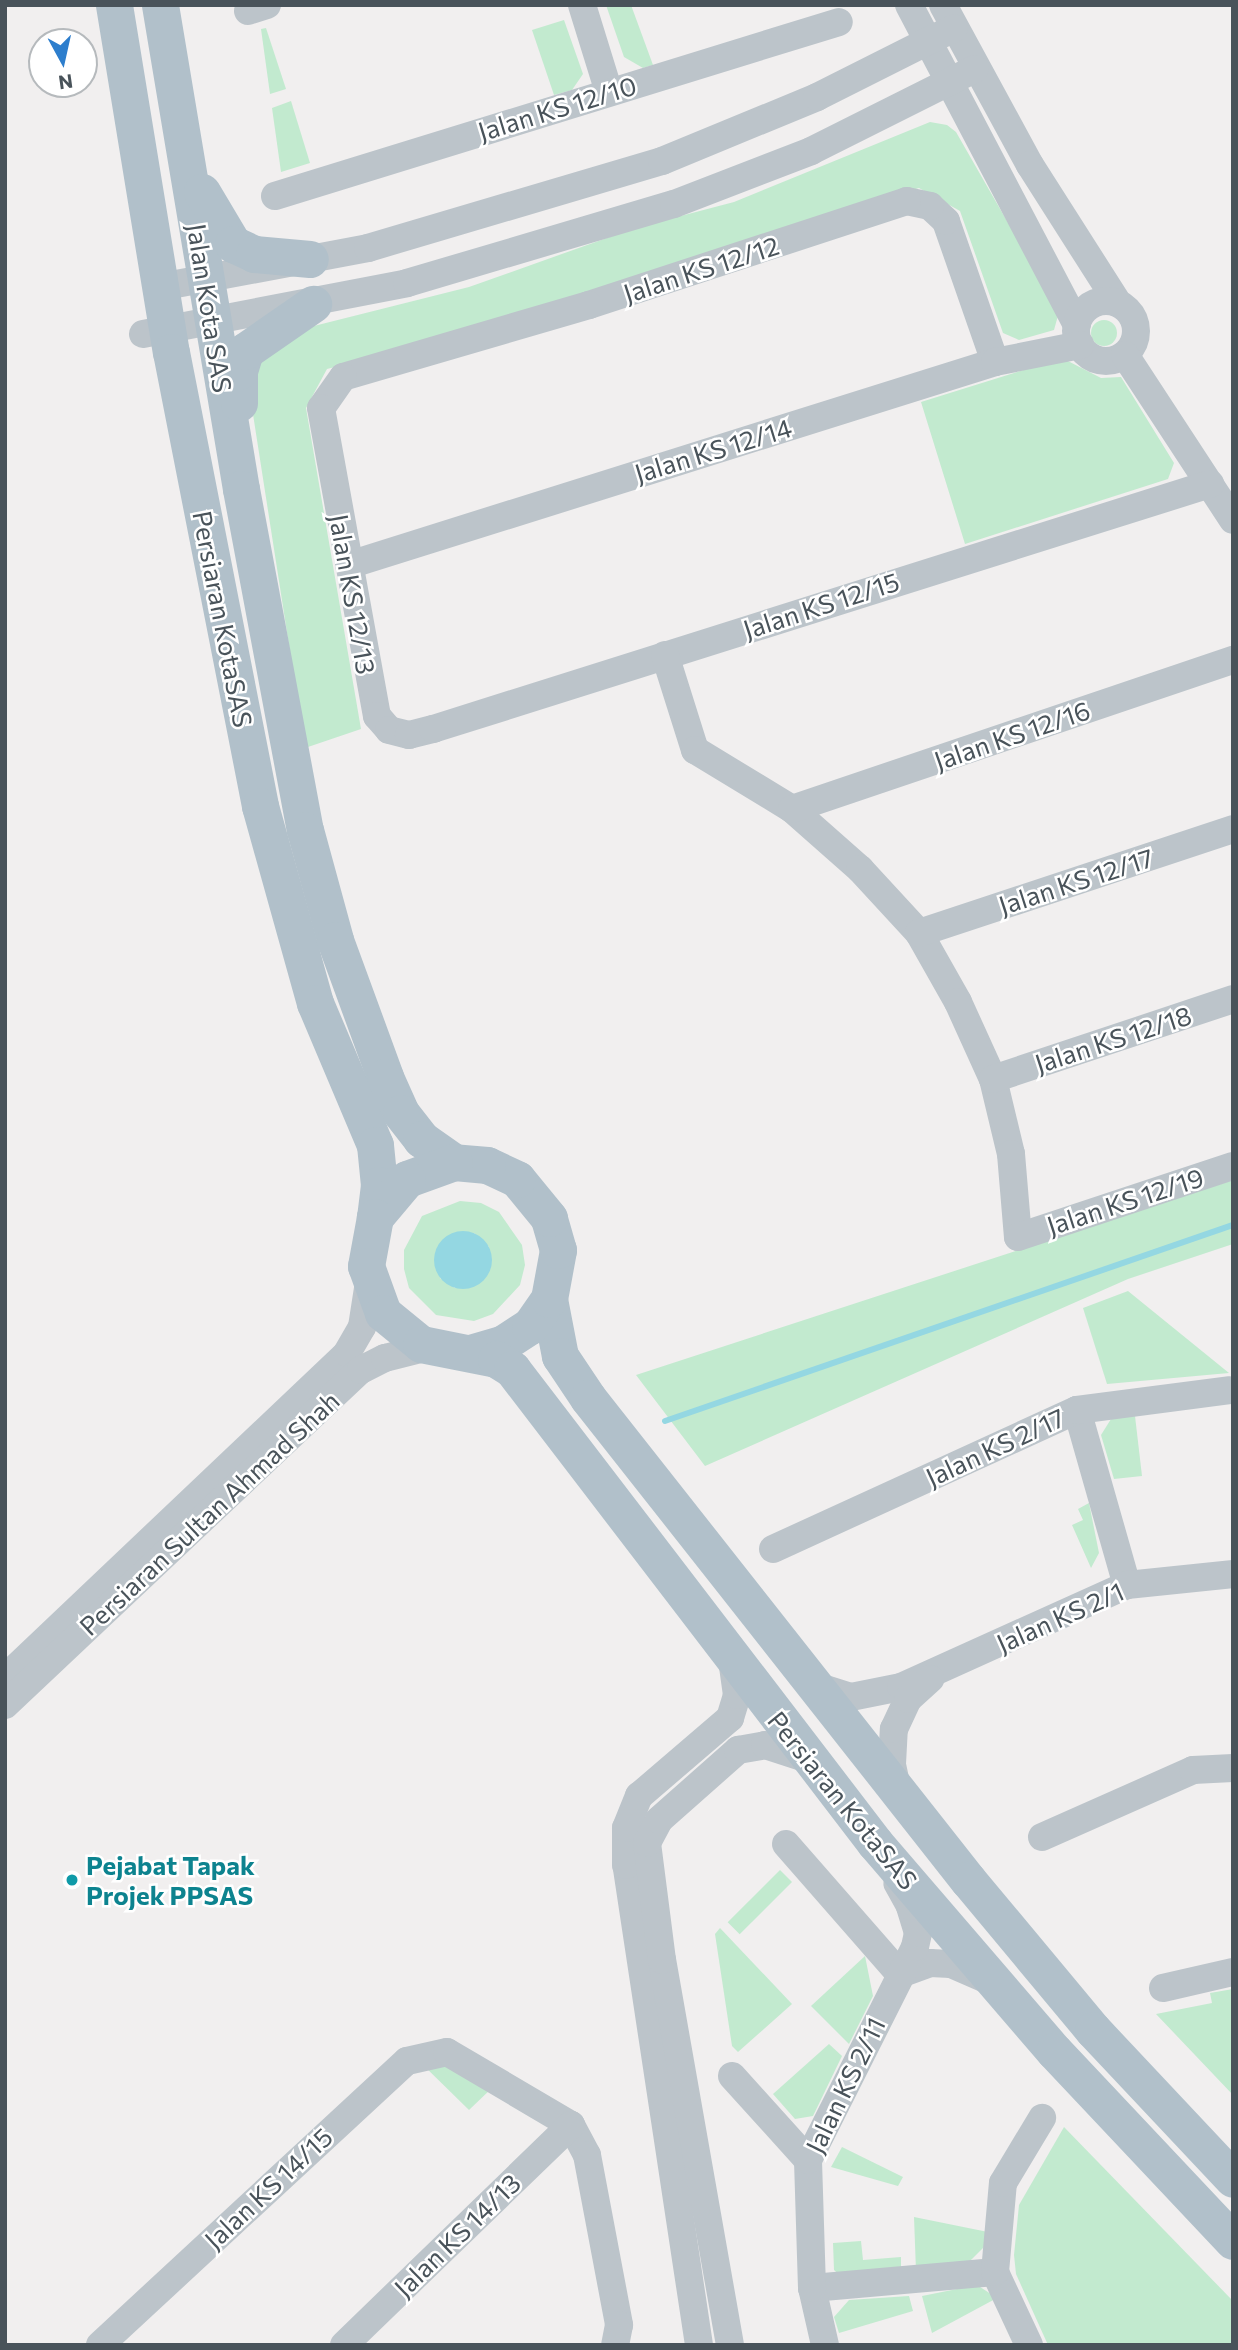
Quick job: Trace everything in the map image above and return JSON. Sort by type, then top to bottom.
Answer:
[{"type":"main road","name":"Persiaran KotaSAS","points":[[114,5],[160,288],[155,332],[260,806],[315,1003],[375,1145],[379,1185],[375,1217],[366,1249],[369,1282],[394,1325],[428,1347],[470,1353],[512,1369],[541,1402],[732,1660],[875,1843],[1153,2161],[1233,2241]]},
{"type":"main road","points":[[160,5],[181,127],[197,179],[227,239],[254,254],[310,259]]},
{"type":"main road","name":"Jalan Kota SAS","points":[[181,127],[241,489]]},
{"type":"main road","points":[[241,489],[241,361],[251,344],[313,304]]},
{"type":"main road","name":"Persiaran KotaSAS","points":[[241,489],[297,793],[335,940],[401,1113],[421,1139],[454,1162],[503,1171],[541,1203],[558,1250],[549,1298],[555,1343],[566,1369],[898,1794],[1093,2030],[1233,2179]]},
{"type":"main road","name":"Persiaran KotaSAS","points":[[375,1217],[407,1179],[454,1162]]},
{"type":"main road","name":"Persiaran KotaSAS","points":[[470,1353],[517,1336],[549,1298]]},
{"type":"street","points":[[582,5],[609,92]]},
{"type":"street","points":[[909,5],[947,84],[1000,178],[1079,335],[1105,361],[1125,355]]},
{"type":"street","points":[[160,288],[428,233],[662,161],[817,97],[926,42],[949,16],[975,69],[1030,165],[1118,303],[1133,317],[1136,327],[1125,355]]},
{"type":"street","name":"Jalan KS 12/10","points":[[275,196],[839,22]]},
{"type":"street","points":[[155,332],[313,304],[468,268],[674,204],[811,151],[975,69]]},
{"type":"street","name":"Jalan KS 12/12","points":[[321,408],[343,377],[576,309],[907,201],[930,206],[946,221],[995,362]]},
{"type":"street","points":[[1079,335],[1088,308],[1118,303]]},
{"type":"street","name":"Jalan KS 12/14","points":[[349,565],[1079,335]]},
{"type":"street","points":[[1125,355],[1233,520]]},
{"type":"street","name":"Jalan KS 12/13","points":[[321,408],[377,716],[389,730],[409,735],[433,729]]},
{"type":"street","name":"Jalan KS 12/15","points":[[433,729],[1210,484]]},
{"type":"street","points":[[665,655],[695,750],[792,809],[860,869],[919,933],[958,1002],[992,1079]]},
{"type":"street","name":"Jalan KS 12/16","points":[[792,809],[1233,660]]},
{"type":"street","name":"Jalan KS 12/17","points":[[919,933],[1233,829]]},
{"type":"street","name":"Jalan KS 12/18","points":[[992,1079],[1233,999]]},
{"type":"street","name":"Jalan KS 12/19","points":[[992,1079],[1011,1154],[1018,1237],[1233,1166]]},
{"type":"street","name":"Persiaran Sultan Ahmad Shah","points":[[5,1678],[347,1353],[362,1327],[369,1282]]},
{"type":"street","name":"Persiaran Sultan Ahmad Shah","points":[[5,1705],[366,1366],[428,1347]]},
{"type":"street","name":"Jalan KS 2/17","points":[[774,1549],[1077,1409],[1230,1390]]},
{"type":"street","points":[[1077,1409],[1127,1585]]},
{"type":"street","name":"Jalan KS 2/1","points":[[935,1675],[1127,1585],[1233,1574]]},
{"type":"street","points":[[699,2345],[626,1865],[626,1828],[639,1796],[730,1718],[737,1695],[732,1660]]},
{"type":"street","points":[[810,1684],[851,1697],[901,1687],[935,1675]]},
{"type":"street","points":[[898,1794],[892,1764],[894,1729],[908,1699],[935,1675]]},
{"type":"street","points":[[730,2345],[662,1960],[646,1843],[659,1819],[738,1750],[765,1745],[808,1759]]},
{"type":"street","points":[[1042,1837],[1193,1770],[1233,1768]]},
{"type":"street","name":"Jalan KS 2/11","points":[[825,2345],[812,2288],[807,2160],[915,1947],[918,1933],[910,1906],[875,1843]]},
{"type":"street","points":[[786,1844],[900,1974],[930,1964],[951,1964],[998,1985]]},
{"type":"street","points":[[1163,1988],[1233,1972]]},
{"type":"street","name":"Jalan KS 14/15","points":[[100,2345],[407,2061],[447,2052],[571,2125]]},
{"type":"street","points":[[732,2076],[807,2160]]},
{"type":"street","points":[[1029,2345],[995,2272],[1003,2183],[1042,2118]]},
{"type":"street","points":[[571,2125],[587,2155],[619,2325],[615,2345]]},
{"type":"street","name":"Jalan KS 14/13","points":[[344,2345],[571,2125]]},
{"type":"street","points":[[812,2288],[995,2272]]},
{"type":"green space","points":[[606,5],[631,5],[653,65],[643,68],[624,57]]},
{"type":"green space","points":[[564,20],[583,74],[572,90],[554,95],[532,30]]},
{"type":"green space","points":[[266,28],[286,89],[270,94],[261,29]]},
{"type":"green space","points":[[291,101],[310,163],[281,172],[272,108]]},
{"type":"green space","points":[[930,122],[947,125],[956,132],[1059,312],[1054,330],[1019,340],[1003,333],[960,211],[919,188],[798,224],[483,330],[327,369],[306,408],[361,729],[305,748],[250,395],[255,355],[290,332],[469,287],[635,228],[734,202]]},
{"type":"green space","points":[[1104,320],[1113,324],[1117,333],[1113,342],[1104,346],[1095,342],[1091,333],[1095,324]]},
{"type":"green space","points":[[1062,358],[1101,378],[1121,377],[1174,463],[1168,479],[965,544],[921,402]]},
{"type":"green space","points":[[1233,1180],[1233,1244],[1128,1279],[705,1466],[636,1375]]},
{"type":"green space","points":[[460,1201],[481,1203],[499,1212],[522,1245],[525,1265],[520,1285],[493,1314],[474,1321],[436,1315],[409,1288],[404,1269],[404,1250],[422,1216]],"holes":[[[474,1233],[489,1247],[455,1288],[440,1278]]]},
{"type":"green space","points":[[1128,1291],[1229,1373],[1107,1384],[1083,1308]]},
{"type":"green space","points":[[1135,1416],[1142,1476],[1114,1479],[1101,1435],[1111,1419]]},
{"type":"green space","points":[[1089,1503],[1099,1553],[1091,1568],[1072,1525],[1083,1520],[1078,1509]]},
{"type":"green space","points":[[780,1870],[792,1882],[740,1934],[728,1922]]},
{"type":"green space","points":[[720,1928],[792,2004],[738,2052],[732,2046],[715,1934]]},
{"type":"green space","points":[[865,1956],[873,1996],[849,2044],[811,2006]]},
{"type":"green space","points":[[1233,1989],[1233,2095],[1156,2014],[1212,2003],[1210,1993]]},
{"type":"green space","points":[[829,2044],[842,2056],[813,2116],[795,2119],[773,2094]]},
{"type":"green space","points":[[445,2058],[493,2087],[469,2110],[418,2060]]},
{"type":"green space","points":[[1064,2127],[1233,2301],[1233,2345],[1048,2345],[1016,2274],[1014,2255],[1019,2205]]},
{"type":"green space","points":[[842,2147],[903,2177],[898,2186],[831,2167]]},
{"type":"green space","points":[[914,2217],[988,2232],[987,2244],[965,2266],[916,2271]]},
{"type":"green space","points":[[861,2241],[863,2260],[901,2257],[901,2273],[844,2279],[834,2270],[833,2243]]},
{"type":"green space","points":[[977,2285],[997,2298],[932,2333],[922,2296]]},
{"type":"green space","points":[[909,2296],[913,2311],[839,2333],[834,2317],[849,2300]]},
{"type":"water","points":[[463,1231],[474,1233],[487,1244],[492,1260],[490,1271],[479,1284],[463,1289],[452,1287],[439,1276],[434,1260],[436,1249],[447,1236]]},
{"type":"waterway","points":[[665,1421],[1233,1225]]},
{"type":"place","name":"Pejabat Tapak Projek PPSAS","points":[[72,1880]]}]
